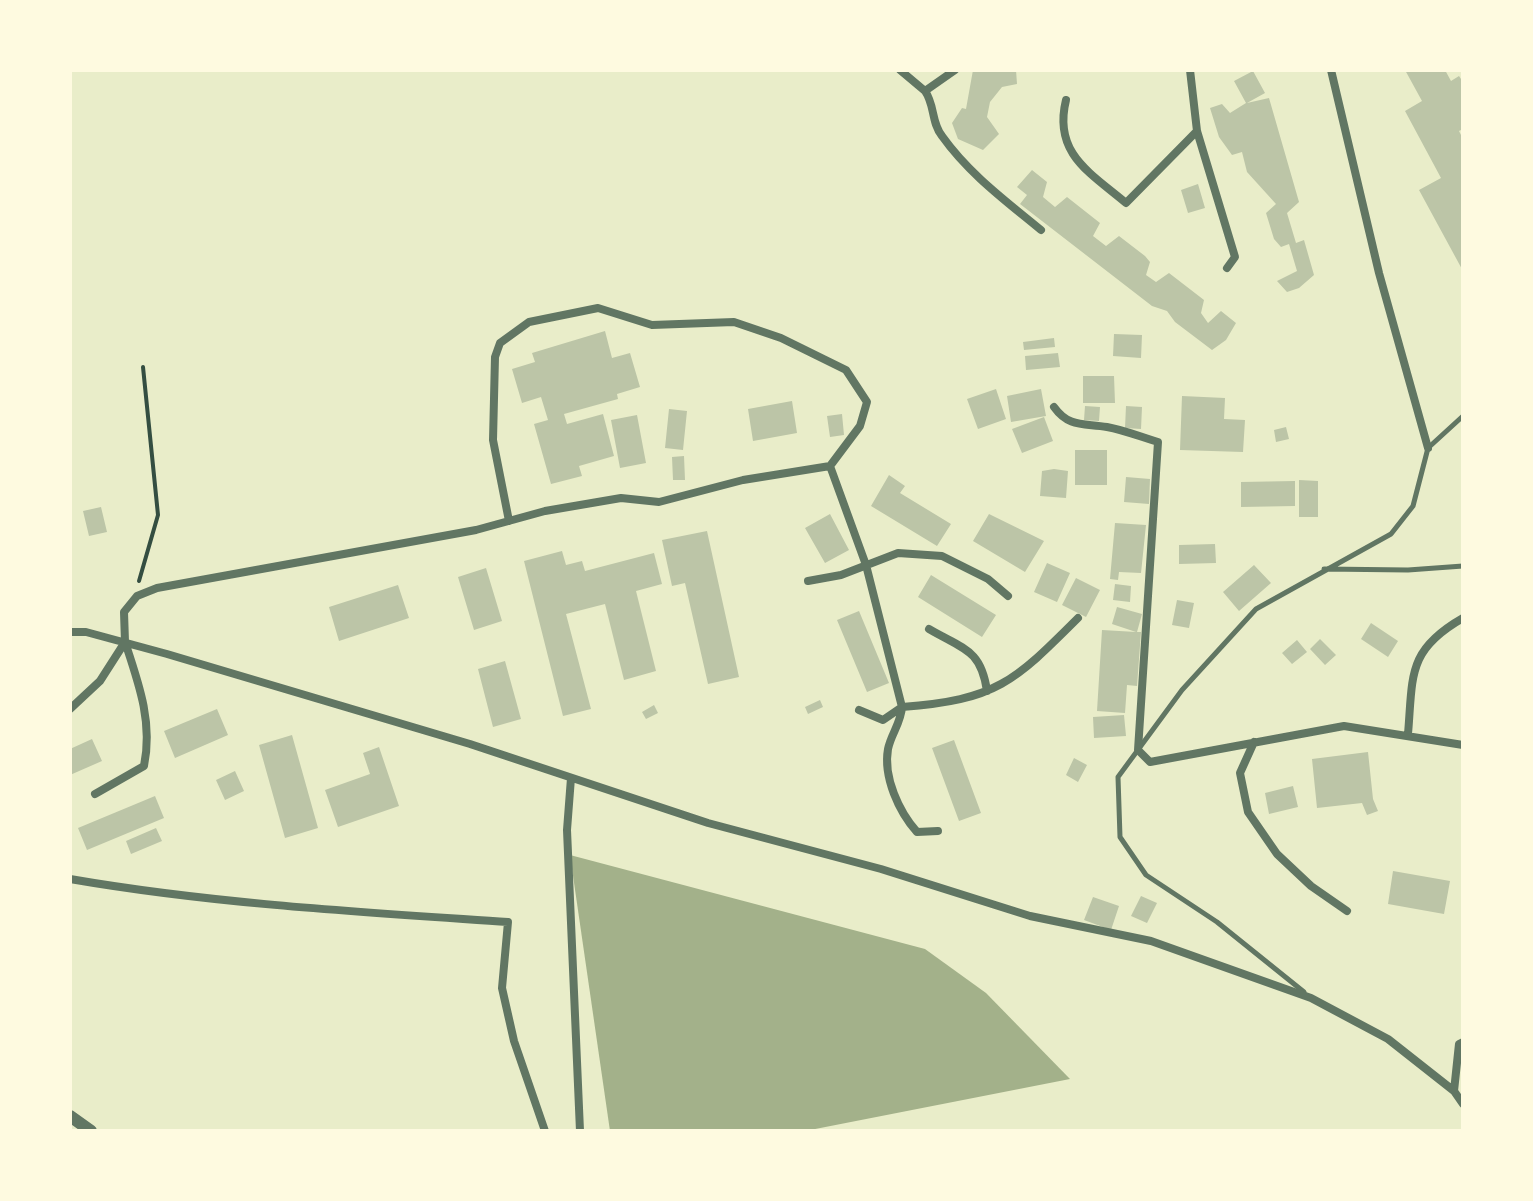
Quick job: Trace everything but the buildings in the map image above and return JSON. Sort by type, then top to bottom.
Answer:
[{"type":"street","points":[[900,70],[932,100],[940,134],[982,183],[1041,230]]},
{"type":"street","points":[[925,91],[955,70]]},
{"type":"street","points":[[1190,70],[1197,131],[1235,257],[1227,268]]},
{"type":"street","points":[[1331,70],[1379,273],[1428,448]]},
{"type":"street","points":[[1066,100],[1060,123],[1074,160],[1126,203],[1197,131]]},
{"type":"street","points":[[95,794],[144,766],[149,740],[125,642],[124,612],[137,596],[157,588],[509,521],[621,498],[659,502],[743,480],[830,466],[860,426],[867,402],[846,370],[781,338],[734,322],[652,325],[598,308],[566,312],[529,322],[500,343],[495,357],[493,440],[509,521]]},
{"type":"street","points":[[1054,407],[1064,420],[1072,423],[1107,427],[1158,442],[1138,750],[1150,762],[1344,726],[1463,745]]},
{"type":"street","points":[[830,466],[866,565],[902,707],[901,723],[888,749],[892,786],[901,815],[917,832],[938,831]]},
{"type":"street","points":[[808,581],[841,575],[898,553],[942,556],[988,579],[1008,596]]},
{"type":"street","points":[[859,710],[883,720],[902,707],[963,700],[1002,686],[1029,667],[1078,618]]},
{"type":"street","points":[[1408,734],[1413,678],[1428,640],[1463,618]]},
{"type":"street","points":[[929,629],[977,657],[984,667],[987,691]]},
{"type":"street","points":[[70,632],[125,642],[708,823],[881,869],[1030,916],[1151,941],[1311,998],[1388,1039],[1454,1091],[1463,1104]]},
{"type":"street","points":[[70,709],[100,681],[125,642]]},
{"type":"street","points":[[1254,742],[1240,773],[1248,812],[1277,854],[1311,886],[1347,911]]},
{"type":"street","points":[[571,778],[567,830],[580,1131]]},
{"type":"street","points":[[70,879],[142,892],[291,908],[508,922],[502,988],[514,1041],[545,1131]]},
{"type":"street","points":[[1454,1091],[1459,1044],[1463,1042]]},
{"type":"street","points":[[70,1116],[91,1131]]},
{"type":"lane","points":[[1311,998],[1217,922],[1146,875],[1120,837],[1118,777],[1182,690],[1256,609],[1323,569],[1391,534],[1413,506],[1428,448],[1463,416]]},
{"type":"lane","points":[[1323,569],[1408,570],[1463,566]]},
{"type":"path","points":[[137,596],[139,572],[158,515],[143,367]]},
{"type":"shaded area","points":[[570,855],[925,949],[986,993],[1070,1079],[805,1131],[610,1131]]}]
